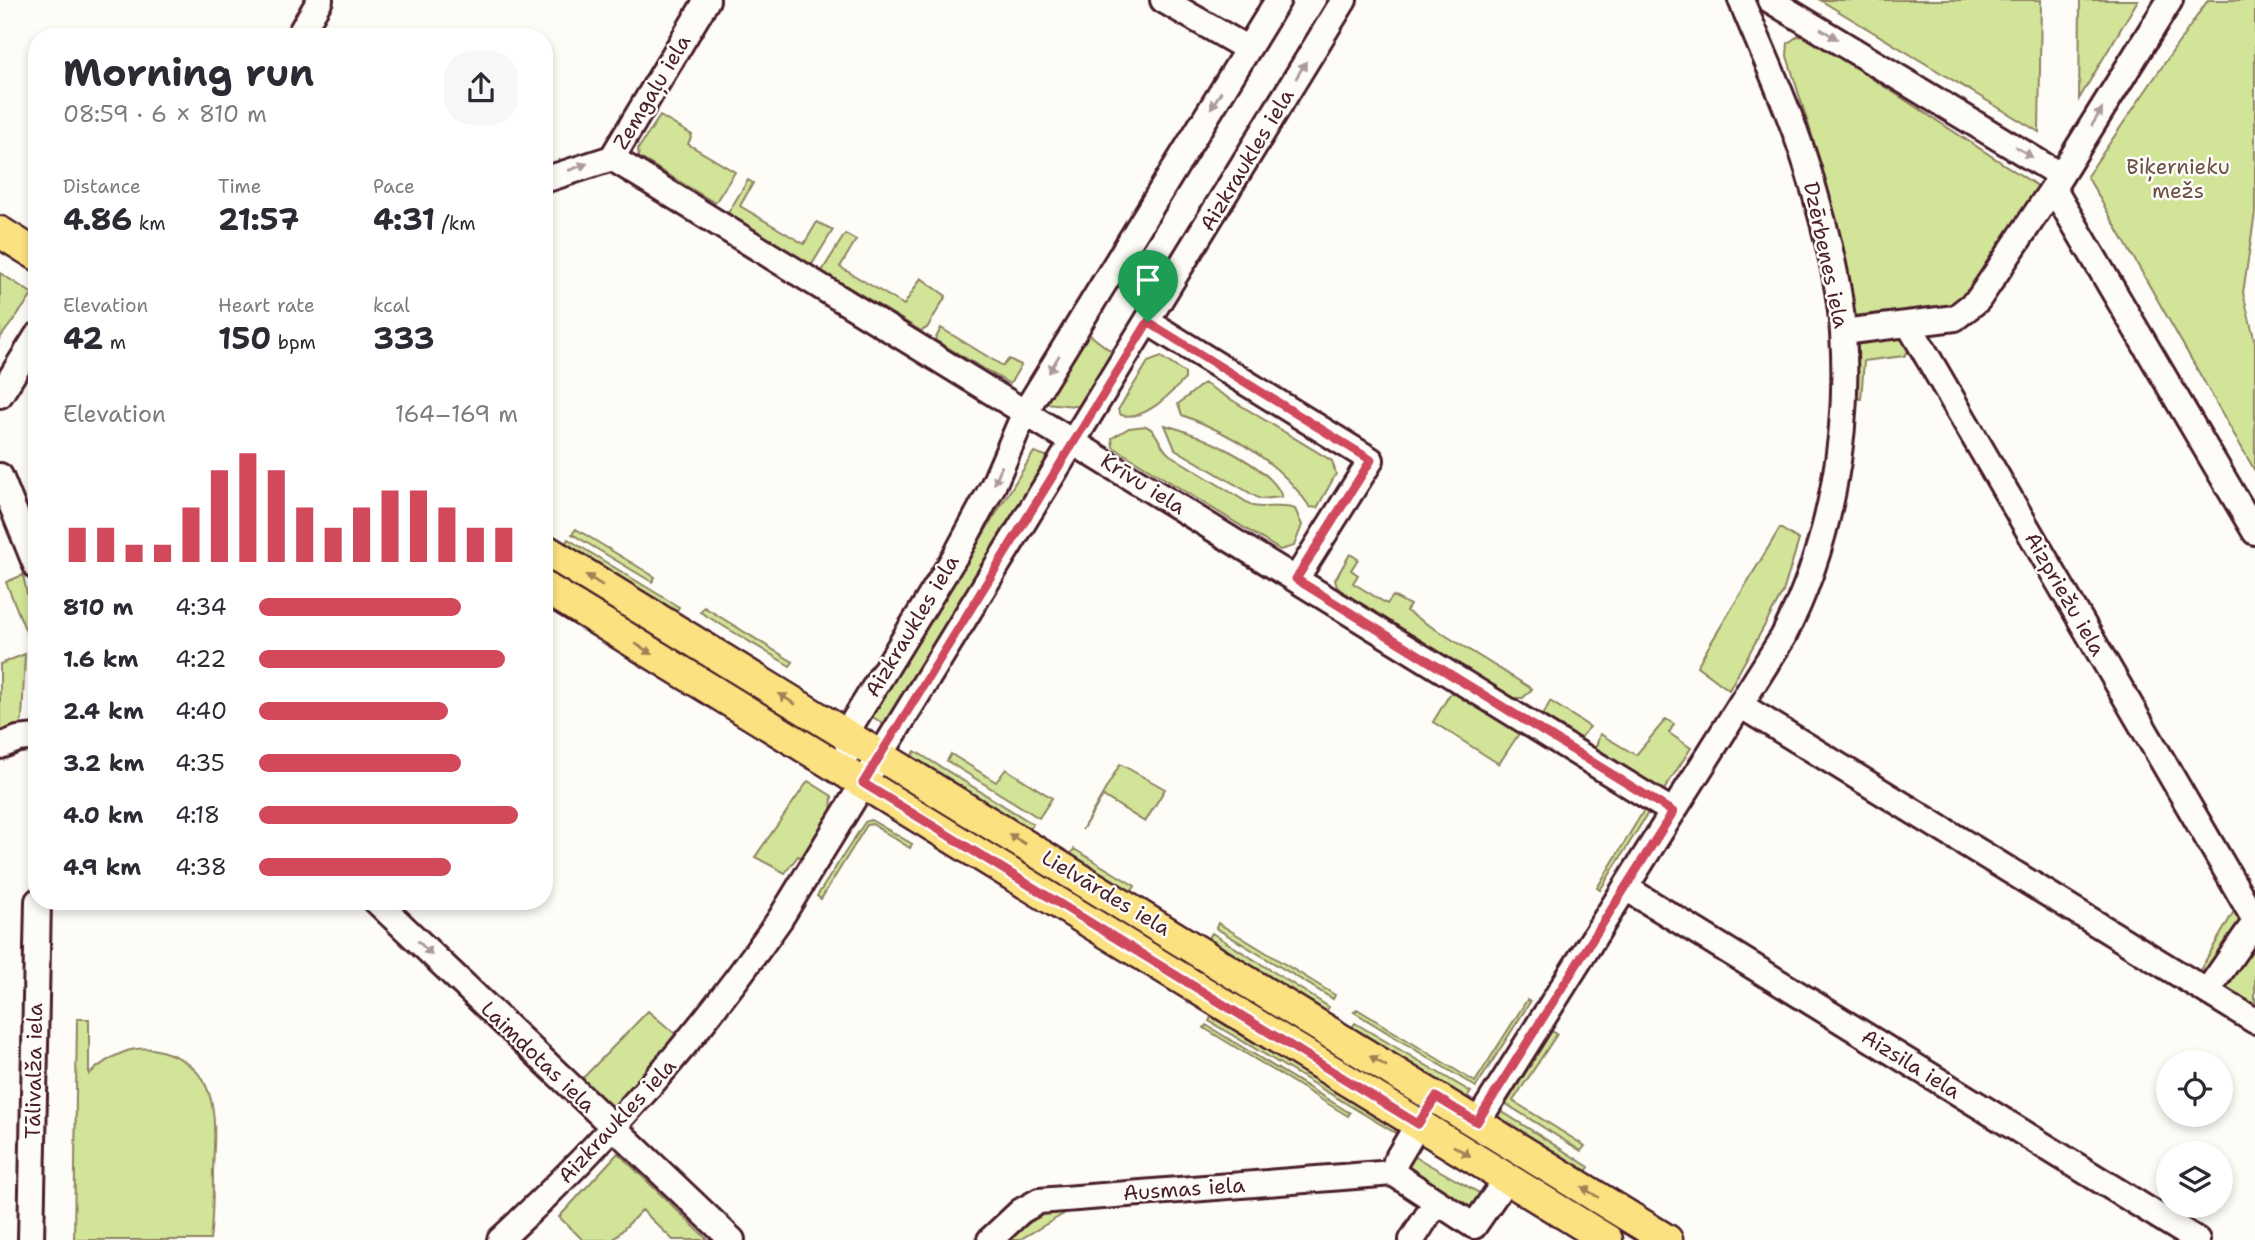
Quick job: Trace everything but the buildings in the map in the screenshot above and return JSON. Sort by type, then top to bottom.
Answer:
[{"type":"main road","points":[[0,232],[28,249]]},
{"type":"main road","name":"Lielvārdes iela","points":[[553,555],[1667,1240]]},
{"type":"main road","name":"Lielvārdes iela","points":[[553,593],[1607,1240]]},
{"type":"main road","points":[[1418,1124],[1436,1097]]},
{"type":"main road","points":[[1507,1178],[1524,1152]]},
{"type":"street","points":[[303,28],[320,0]]},
{"type":"street","name":"Zemgaļu iela","points":[[553,177],[612,158],[707,0]]},
{"type":"street","points":[[1163,0],[1248,49]]},
{"type":"street","name":"Aizkraukles iela","points":[[845,735],[957,553],[993,486],[1025,412],[1278,0]]},
{"type":"street","name":"Aizkraukles iela","points":[[500,1240],[612,1128],[674,1061],[744,971],[780,919],[1344,0]]},
{"type":"street","name":"Dzērbenes iela","points":[[1477,1122],[1626,888],[1796,612],[1820,544],[1837,468],[1843,396],[1843,332],[1812,183],[1796,132],[1741,0]]},
{"type":"street","points":[[1770,0],[2057,182],[2255,532]]},
{"type":"street","points":[[1843,332],[1955,318],[1978,300],[2057,182],[2170,0]]},
{"type":"street","name":"Krīvu iela","points":[[612,158],[1673,812]]},
{"type":"street","points":[[1148,322],[1371,460],[1296,579]]},
{"type":"street","name":"Aizpriežu iela","points":[[1909,325],[2255,921],[2208,990]]},
{"type":"street","points":[[0,395],[28,350]]},
{"type":"street","points":[[0,476],[28,546]]},
{"type":"street","points":[[1740,705],[2000,867],[2208,990],[2255,1021]]},
{"type":"street","points":[[845,735],[852,760],[863,783]]},
{"type":"street","points":[[0,746],[28,738]]},
{"type":"street","name":"Aizsila iela","points":[[1626,888],[2197,1240]]},
{"type":"street","name":"Tālivalža iela","points":[[30,1240],[38,910]]},
{"type":"street","name":"Laimdotas iela","points":[[385,910],[732,1240]]},
{"type":"street","points":[[1418,1124],[1396,1161],[1393,1173],[1476,1233],[1507,1178]]},
{"type":"street","name":"Ausmas iela","points":[[990,1240],[1021,1211],[1039,1201],[1393,1173]]},
{"type":"street","points":[[1412,1240],[1436,1202]]},
{"type":"green space","points":[[1820,0],[2041,0],[2039,132]]},
{"type":"green space","points":[[2080,0],[2138,0],[2079,99]]},
{"type":"green space","name":"Biķernieku mežs","points":[[2208,0],[2255,0],[2255,213],[2243,293],[2255,342],[2255,471],[2087,176]]},
{"type":"green space","points":[[1798,36],[1808,37],[2042,189],[1957,304],[1852,316],[1827,184],[1787,56],[1788,43]]},
{"type":"green space","points":[[660,116],[692,135],[688,144],[735,172],[715,203],[639,157],[638,149]]},
{"type":"green space","points":[[748,180],[753,183],[740,206],[804,244],[817,222],[833,230],[811,266],[728,213]]},
{"type":"green space","points":[[845,234],[856,240],[840,267],[904,305],[921,278],[946,296],[927,328],[921,331],[822,271]]},
{"type":"green space","points":[[0,273],[28,291],[28,301],[0,338]]},
{"type":"green space","points":[[941,328],[1003,366],[1009,359],[1021,365],[1010,384],[935,340]]},
{"type":"green space","points":[[1085,331],[1116,355],[1084,407],[1045,403]]},
{"type":"green space","points":[[1896,331],[1913,346],[1904,356],[1864,361],[1861,399],[1856,399],[1858,345],[1865,337]]},
{"type":"green space","points":[[1161,357],[1185,373],[1185,379],[1148,410],[1130,416],[1121,415],[1118,410],[1148,362]]},
{"type":"green space","points":[[1204,383],[1332,461],[1336,474],[1317,508],[1310,507],[1284,476],[1253,451],[1219,431],[1182,415],[1178,404]]},
{"type":"green space","points":[[1165,425],[1213,443],[1248,462],[1264,473],[1282,497],[1260,499],[1175,449]]},
{"type":"green space","points":[[1146,426],[1154,432],[1170,455],[1253,506],[1295,509],[1302,525],[1294,546],[1280,550],[1113,447],[1112,438],[1129,428]]},
{"type":"green space","points":[[1034,452],[1049,457],[1047,466],[887,726],[871,716]]},
{"type":"green space","points":[[1780,528],[1799,540],[1783,592],[1729,690],[1697,666]]},
{"type":"green space","points":[[576,529],[655,577],[652,582],[572,534]]},
{"type":"green space","points":[[568,539],[679,607],[674,615],[563,548]]},
{"type":"green space","points":[[1350,554],[1358,559],[1351,570],[1358,575],[1353,583],[1387,604],[1393,596],[1410,605],[1406,611],[1532,689],[1523,698],[1509,698],[1347,596],[1337,587],[1335,580]]},
{"type":"green space","points":[[553,567],[804,721],[799,730],[553,580]]},
{"type":"green space","points":[[23,575],[28,598],[28,634],[27,634],[6,582]]},
{"type":"green space","points":[[704,607],[793,662],[790,666],[700,612]]},
{"type":"green space","points":[[25,654],[22,720],[19,725],[0,732],[0,664]]},
{"type":"green space","points":[[1453,689],[1648,808],[1648,813],[1600,890],[1597,888],[1644,810],[1520,732],[1499,764],[1433,722]]},
{"type":"green space","points":[[1550,701],[1590,727],[1578,740],[1543,716]]},
{"type":"green space","points":[[1666,719],[1674,724],[1669,733],[1691,748],[1662,793],[1595,750],[1600,734],[1636,755]]},
{"type":"green space","points":[[915,751],[1033,824],[1029,830],[910,759]]},
{"type":"green space","points":[[951,754],[996,782],[1006,769],[1052,798],[1039,818],[947,761]]},
{"type":"green space","points":[[1120,764],[1165,789],[1145,822],[1103,796],[1082,830]]},
{"type":"green space","points":[[897,779],[1418,1099],[1412,1108],[892,787]]},
{"type":"green space","points":[[808,781],[832,796],[831,813],[805,859],[798,856],[785,873],[755,857]]},
{"type":"green space","points":[[871,820],[912,844],[910,848],[872,824],[867,825],[821,899],[817,896],[865,822]]},
{"type":"green space","points":[[1074,849],[1135,886],[1129,896],[1068,858]]},
{"type":"green space","points":[[2216,867],[2242,913],[2241,925],[2207,978],[2114,926],[2116,921],[2199,972],[2234,911],[2210,870]]},
{"type":"green space","points":[[1218,923],[1335,995],[1333,999],[1216,928]]},
{"type":"green space","points":[[1212,933],[1329,1007],[1325,1013],[1208,939]]},
{"type":"green space","points":[[2255,936],[2255,1009],[2220,986]]},
{"type":"green space","points":[[1527,1000],[1530,1002],[1476,1087],[1354,1012],[1357,1009],[1475,1082]]},
{"type":"green space","points":[[648,1011],[679,1037],[618,1105],[606,1105],[579,1082]]},
{"type":"green space","points":[[1211,1017],[1392,1123],[1397,1134],[1209,1021]]},
{"type":"green space","points":[[77,1019],[89,1019],[89,1074],[122,1053],[151,1049],[181,1059],[195,1070],[205,1083],[214,1116],[210,1240],[74,1240]]},
{"type":"green space","points":[[1355,1023],[1471,1092],[1465,1100],[1349,1032]]},
{"type":"green space","points":[[1206,1025],[1350,1113],[1348,1116],[1204,1028]]},
{"type":"green space","points":[[1552,1031],[1557,1034],[1513,1101],[1585,1146],[1581,1151],[1506,1104]]},
{"type":"green space","points":[[1501,1111],[1589,1167],[1585,1173],[1497,1117]]},
{"type":"green space","points":[[618,1153],[708,1240],[673,1240],[642,1210],[613,1240],[583,1240],[559,1217]]},
{"type":"green space","points":[[1410,1154],[1481,1194],[1484,1201],[1470,1211],[1407,1169]]},
{"type":"green space","points":[[1074,1208],[1019,1240],[1004,1240],[1046,1212]]},
{"type":"route","points":[[1148,322],[1371,460],[1296,579],[1673,812],[1477,1122],[1436,1097],[1418,1124],[863,783],[1148,322]]}]
